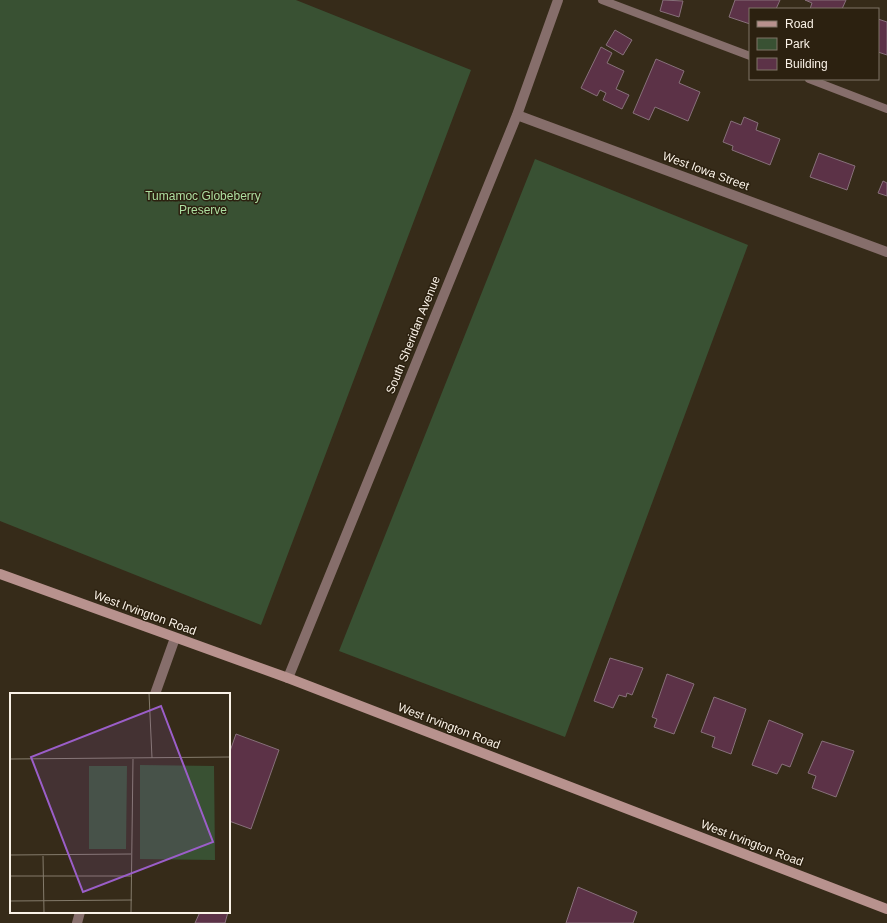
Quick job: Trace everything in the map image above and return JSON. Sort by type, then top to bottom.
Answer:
[{"type":"street","name":"South Sheridan Avenue","points":[[288,678],[517,116],[558,0]]},
{"type":"street","name":"West Iowa Street","points":[[517,116],[887,252]]},
{"type":"street","name":"West Irvington Road","points":[[0,574],[288,678],[887,909]]},
{"type":"street","points":[[155,693],[175,638]]},
{"type":"street","points":[[77,923],[80,913]]},
{"type":"lane","points":[[602,0],[749,56]]},
{"type":"lane","points":[[812,80],[887,109]]},
{"type":"green space","name":"Tumamoc Globeberry Preserve","points":[[0,0],[296,0],[471,70],[261,625],[0,521]]},
{"type":"green space","points":[[535,159],[748,245],[565,737],[339,651]]},
{"type":"building","points":[[663,0],[683,1],[679,17],[660,11]]},
{"type":"building","points":[[735,0],[780,0],[776,8],[749,8],[749,24],[729,17]]},
{"type":"building","points":[[805,0],[846,0],[842,8],[810,8],[812,3]]},
{"type":"building","points":[[879,19],[887,22],[887,55],[879,52]]},
{"type":"building","points":[[615,30],[632,40],[623,55],[606,45]]},
{"type":"building","points":[[601,47],[612,53],[607,63],[624,71],[616,89],[629,95],[622,109],[603,100],[606,93],[600,90],[597,96],[581,88]]},
{"type":"building","points":[[656,59],[684,71],[679,83],[700,92],[688,121],[655,107],[649,120],[633,113]]},
{"type":"building","points":[[744,117],[758,123],[756,130],[780,139],[770,165],[732,150],[733,146],[723,142],[731,121],[741,125]]},
{"type":"building","points":[[819,153],[855,166],[847,190],[810,177]]},
{"type":"building","points":[[883,181],[887,183],[887,196],[878,193]]},
{"type":"building","points":[[610,658],[643,668],[632,695],[627,693],[626,697],[619,695],[613,708],[594,701]]},
{"type":"building","points":[[667,674],[694,684],[674,734],[654,727],[657,719],[652,717]]},
{"type":"building","points":[[714,697],[746,709],[731,754],[712,747],[715,737],[701,732]]},
{"type":"building","points":[[769,720],[803,734],[790,767],[782,764],[777,774],[752,765]]},
{"type":"building","points":[[236,734],[279,750],[251,829],[230,821],[230,751]]},
{"type":"building","points":[[822,741],[854,751],[836,797],[812,788],[816,776],[808,773]]},
{"type":"building","points":[[578,887],[637,912],[633,923],[566,923]]},
{"type":"building","points":[[200,913],[228,913],[225,923],[195,923]]}]
